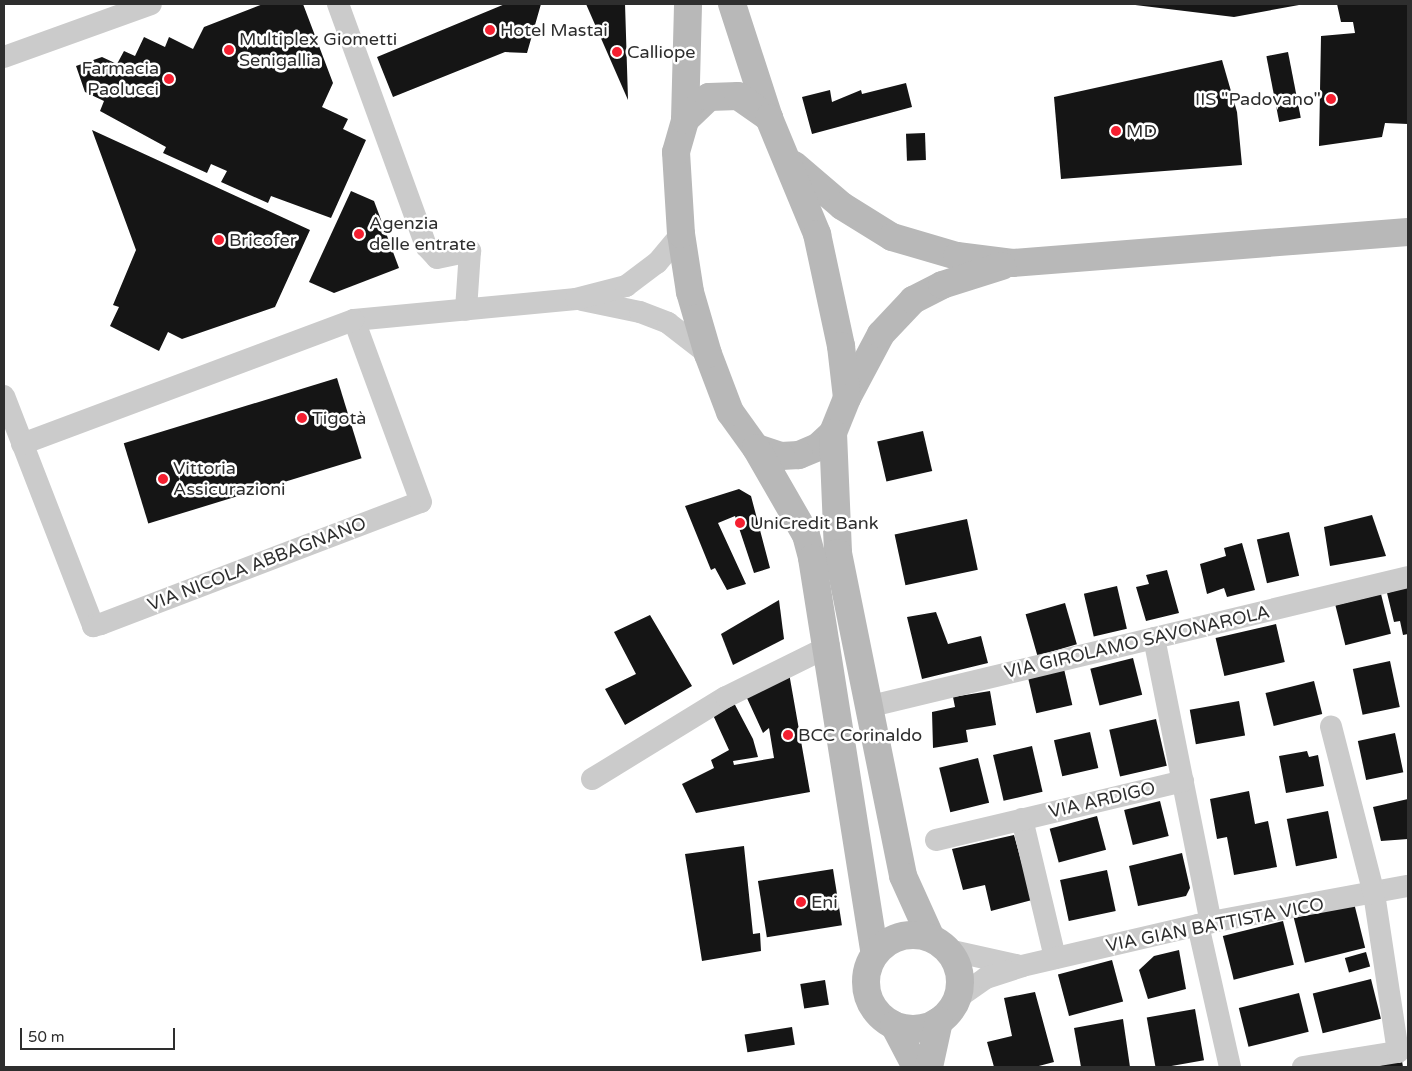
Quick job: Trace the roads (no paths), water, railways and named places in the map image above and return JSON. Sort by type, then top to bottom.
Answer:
[{"type":"main road","points":[[688,4],[685,120],[676,152],[681,234],[708,354],[730,412],[756,448],[806,535],[829,646],[875,954],[867,990],[875,1009],[894,1025],[916,1067]]},
{"type":"main road","points":[[732,4],[769,118],[790,160],[818,234],[841,346],[847,398]]},
{"type":"main road","points":[[685,120],[696,106],[725,94],[750,102],[769,118]]},
{"type":"main road","points":[[790,160],[842,206],[892,237],[957,256],[1013,263],[1408,232]]},
{"type":"main road","points":[[929,1067],[939,1021],[956,999],[959,974],[940,944],[903,876],[867,707],[838,554],[834,433],[847,398],[881,334],[913,300],[942,285],[1013,263]]},
{"type":"main road","points":[[756,448],[780,456],[799,455],[818,447],[834,433]]},
{"type":"main road","points":[[875,954],[900,936],[940,944]]},
{"type":"main road","points":[[894,1025],[917,1028],[939,1021]]},
{"type":"street","points":[[4,57],[151,4]]},
{"type":"street","points":[[338,4],[426,246],[437,258],[470,250],[466,310]]},
{"type":"street","points":[[22,444],[354,320],[576,299],[626,286],[658,263],[681,234]]},
{"type":"street","points":[[576,299],[640,312],[668,323],[708,354]]},
{"type":"street","name":"VIA NICOLA ABBAGNANO","points":[[4,396],[93,626],[421,502],[354,320]]},
{"type":"street","name":"VIA GIROLAMO SAVONAROLA","points":[[867,707],[1408,577]]},
{"type":"street","points":[[1154,638],[1183,780],[1230,1067]]},
{"type":"street","points":[[592,779],[726,696],[829,646]]},
{"type":"street","points":[[1302,1067],[1398,1052],[1374,894],[1331,726]]},
{"type":"street","name":"VIA ARDIGO","points":[[936,840],[1183,780]]},
{"type":"street","points":[[1022,819],[1056,958]]},
{"type":"street","name":"VIA GIAN BATTISTA VICO","points":[[956,999],[986,978],[1022,966],[1205,923],[1374,894],[1408,886]]},
{"type":"street","name":"VIA GIAN BATTISTA VICO","points":[[940,944],[967,958],[1022,966]]},
{"type":"place","name":"Hotel Mastai","points":[[490,30]]},
{"type":"place","name":"Multiplex Giometti Senigallia","points":[[229,50]]},
{"type":"place","name":"Calliope","points":[[617,52]]},
{"type":"place","name":"Farmacia Paolucci","points":[[169,79]]},
{"type":"place","name":"IIS \"Padovano\"","points":[[1331,99]]},
{"type":"place","name":"MD","points":[[1116,131]]},
{"type":"place","name":"Agenzia delle entrate","points":[[359,234]]},
{"type":"place","name":"Bricofer","points":[[219,240]]},
{"type":"place","name":"Tigotà","points":[[302,418]]},
{"type":"place","name":"Vittoria Assicurazioni","points":[[163,479]]},
{"type":"place","name":"UniCredit Bank","points":[[740,523]]},
{"type":"place","name":"BCC Corinaldo","points":[[788,735]]},
{"type":"place","name":"Eni","points":[[801,902]]}]
